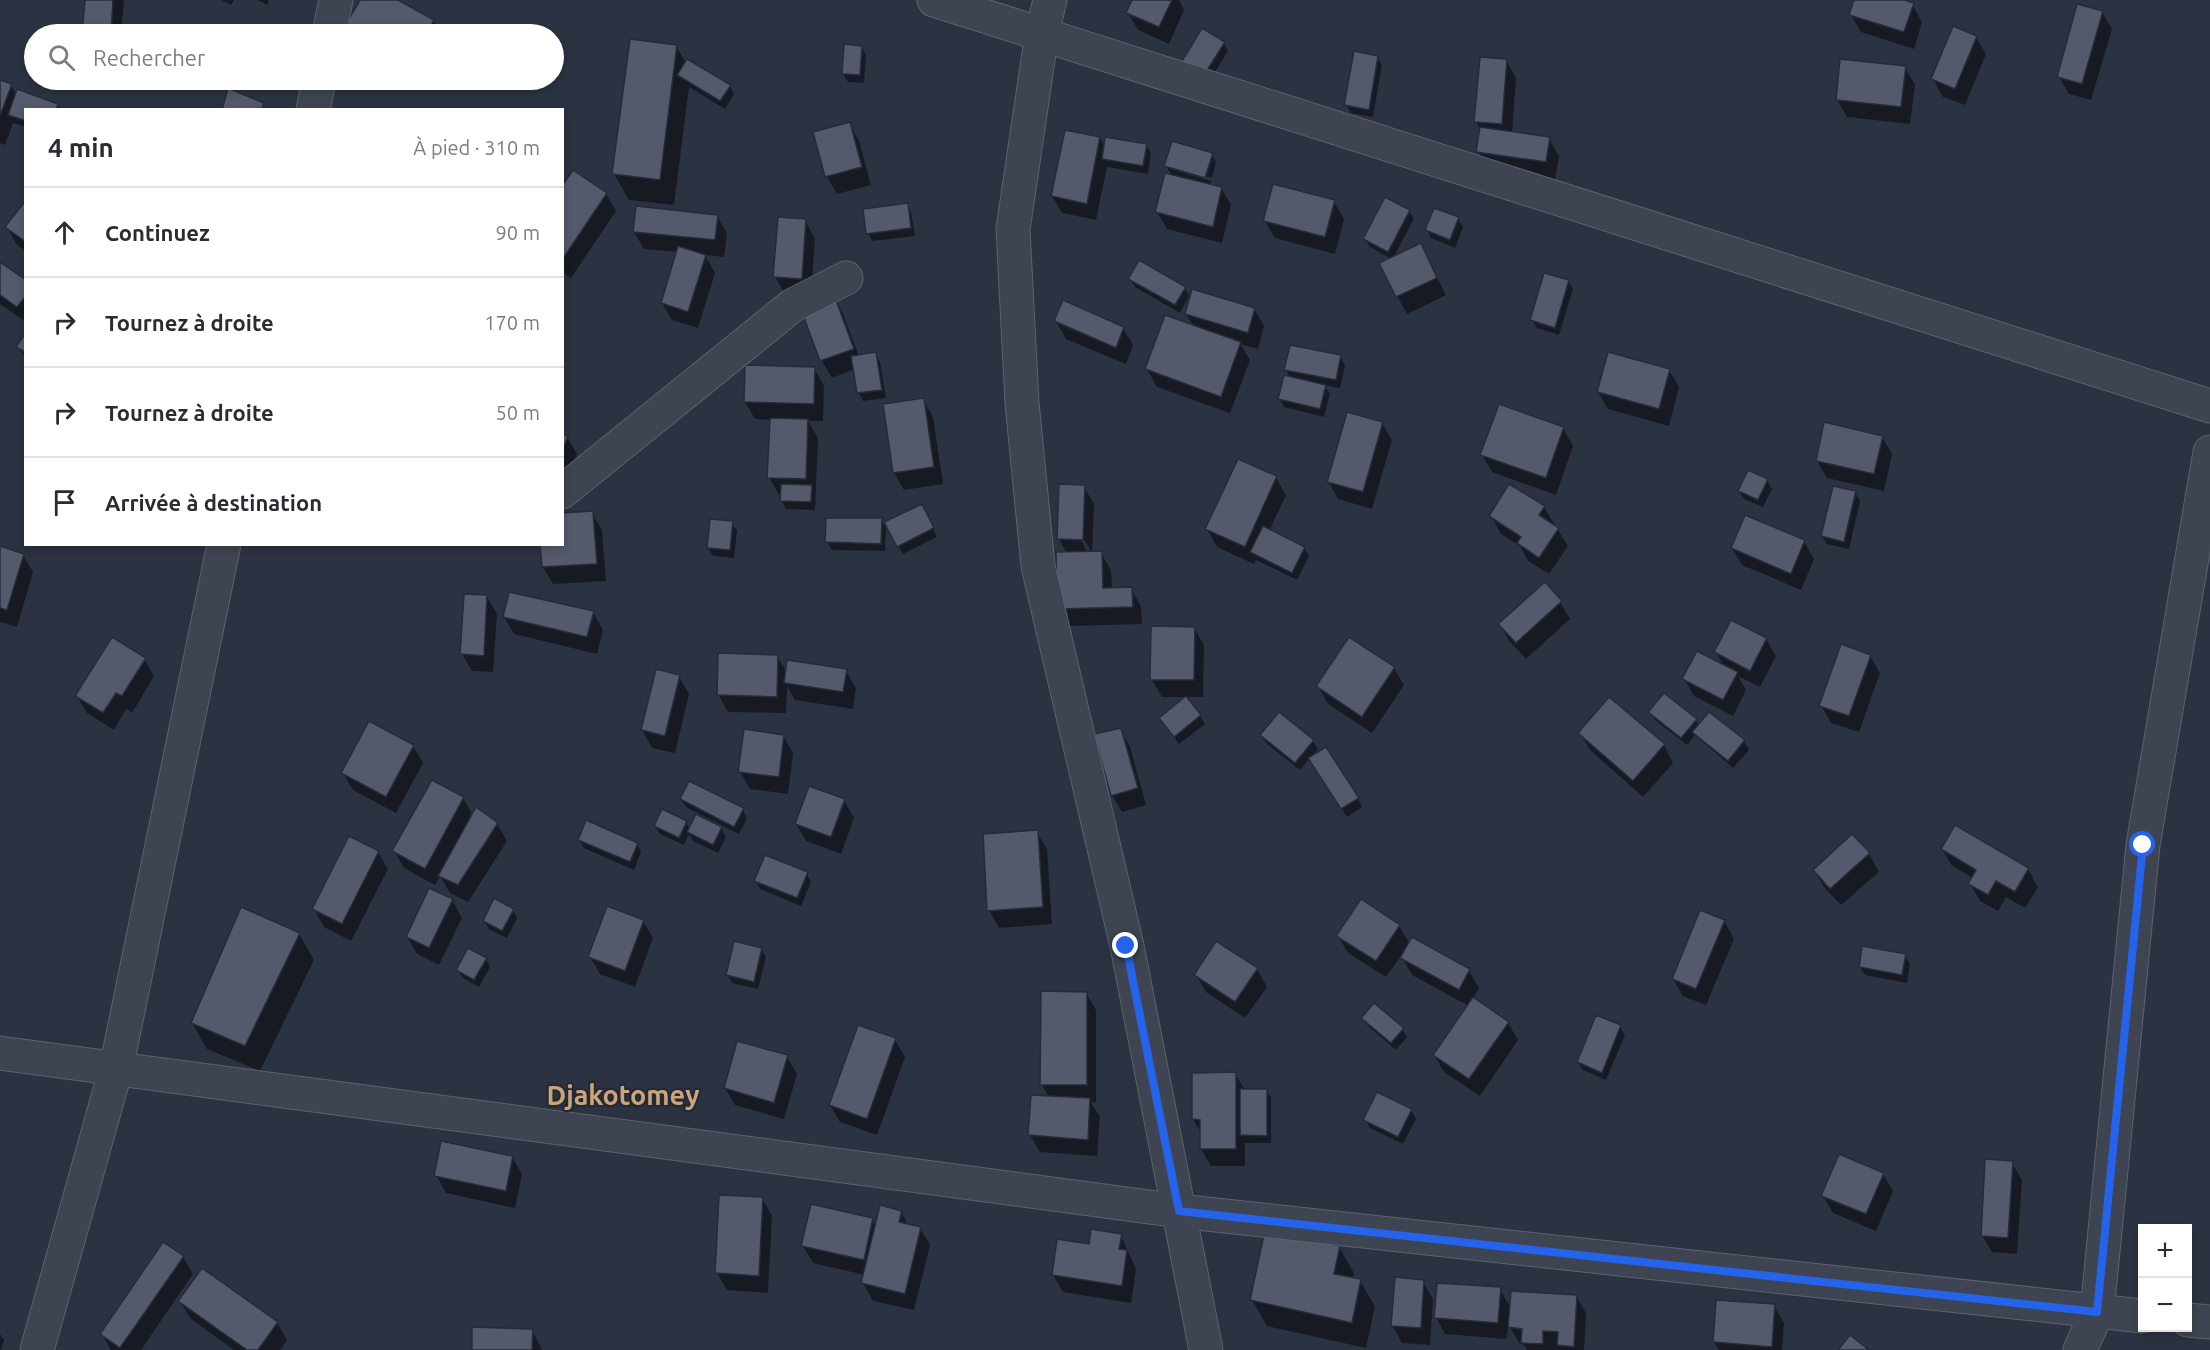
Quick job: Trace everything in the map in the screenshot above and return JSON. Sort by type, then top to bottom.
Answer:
[{"type":"street","points":[[331,24],[336,0]]},
{"type":"street","points":[[934,0],[2210,406]]},
{"type":"street","points":[[1050,0],[1042,33],[1013,229],[1022,403],[1038,566],[1126,946],[1206,1350]]},
{"type":"street","points":[[313,108],[318,90]]},
{"type":"street","points":[[564,490],[793,305],[846,278]]},
{"type":"street","points":[[2080,1350],[2097,1312],[2143,845],[2210,452]]},
{"type":"street","points":[[37,1350],[116,1069],[224,546]]},
{"type":"street","points":[[0,1053],[1179,1211],[2138,1316]]},
{"type":"street","points":[[2192,1320],[2210,1322]]},
{"type":"building","points":[[85,0],[113,0],[112,24],[83,24]]},
{"type":"building","points":[[360,0],[398,0],[434,20],[432,24],[346,24]]},
{"type":"building","points":[[1132,0],[1172,0],[1159,27],[1126,13]]},
{"type":"building","points":[[1854,0],[1904,0],[1914,3],[1904,32],[1849,15]]},
{"type":"building","points":[[2077,4],[2103,11],[2082,84],[2057,77]]},
{"type":"building","points":[[1953,26],[1977,36],[1955,89],[1931,79]]},
{"type":"building","points":[[1202,28],[1225,42],[1201,80],[1179,66]]},
{"type":"building","points":[[630,39],[677,45],[660,180],[612,174]]},
{"type":"building","points":[[844,44],[862,46],[860,75],[842,74]]},
{"type":"building","points":[[1354,51],[1378,56],[1369,110],[1344,105]]},
{"type":"building","points":[[1480,57],[1507,59],[1502,124],[1474,122]]},
{"type":"building","points":[[687,59],[731,85],[720,101],[677,75]]},
{"type":"building","points":[[1840,59],[1906,66],[1901,107],[1836,100]]},
{"type":"building","points":[[0,80],[12,84],[0,116]]},
{"type":"building","points":[[17,89],[58,104],[57,108],[24,108],[24,120],[8,115]]},
{"type":"building","points":[[227,90],[264,103],[262,108],[223,108]]},
{"type":"building","points":[[850,122],[862,167],[825,177],[813,132]]},
{"type":"building","points":[[1480,127],[1550,137],[1546,162],[1476,152]]},
{"type":"building","points":[[1065,130],[1100,137],[1087,204],[1051,196]]},
{"type":"building","points":[[1105,137],[1147,144],[1143,166],[1102,159]]},
{"type":"building","points":[[1172,141],[1213,153],[1205,178],[1164,166]]},
{"type":"building","points":[[573,170],[607,193],[564,257],[564,183]]},
{"type":"building","points":[[1165,173],[1222,187],[1213,227],[1155,212]]},
{"type":"building","points":[[1273,184],[1335,200],[1325,237],[1263,221]]},
{"type":"building","points":[[1385,197],[1410,210],[1388,252],[1363,239]]},
{"type":"building","points":[[24,203],[24,241],[5,227]]},
{"type":"building","points":[[908,203],[911,228],[866,234],[863,209]]},
{"type":"building","points":[[636,206],[718,215],[715,240],[633,232]]},
{"type":"building","points":[[1434,208],[1459,217],[1450,240],[1425,230]]},
{"type":"building","points":[[778,217],[806,219],[802,279],[773,277]]},
{"type":"building","points":[[1421,243],[1437,278],[1396,297],[1379,263]]},
{"type":"building","points":[[678,246],[706,255],[688,312],[661,303]]},
{"type":"building","points":[[1139,260],[1186,287],[1175,305],[1128,279]]},
{"type":"building","points":[[0,262],[24,279],[24,298],[17,307],[0,295]]},
{"type":"building","points":[[1544,273],[1569,280],[1555,328],[1530,320]]},
{"type":"building","points":[[1192,289],[1255,308],[1248,333],[1185,314]]},
{"type":"building","points":[[834,295],[854,349],[820,361],[800,307]]},
{"type":"building","points":[[1063,300],[1124,327],[1116,348],[1054,321]]},
{"type":"building","points":[[1165,315],[1241,342],[1221,397],[1145,369]]},
{"type":"building","points":[[24,335],[24,352],[16,347]]},
{"type":"building","points":[[1290,345],[1341,355],[1336,380],[1284,370]]},
{"type":"building","points":[[876,352],[882,390],[857,393],[851,356]]},
{"type":"building","points":[[1608,352],[1670,369],[1659,409],[1597,392]]},
{"type":"building","points":[[745,365],[815,367],[814,404],[744,402]]},
{"type":"building","points":[[1284,375],[1326,385],[1320,409],[1278,399]]},
{"type":"building","points":[[924,398],[934,467],[893,473],[883,404]]},
{"type":"building","points":[[1499,404],[1564,427],[1546,478],[1480,455]]},
{"type":"building","points":[[1347,412],[1383,422],[1363,492],[1327,482]]},
{"type":"building","points":[[770,418],[808,419],[806,479],[767,478]]},
{"type":"building","points":[[1824,422],[1883,436],[1874,474],[1816,461]]},
{"type":"building","points":[[564,435],[568,436],[564,447]]},
{"type":"building","points":[[1238,459],[1277,476],[1245,547],[1205,529]]},
{"type":"building","points":[[1748,470],[1768,479],[1758,500],[1738,491]]},
{"type":"building","points":[[781,484],[812,485],[811,502],[780,501]]},
{"type":"building","points":[[1059,484],[1085,485],[1083,540],[1057,539]]},
{"type":"building","points":[[1509,484],[1545,506],[1539,515],[1559,528],[1539,558],[1517,543],[1521,537],[1489,516]]},
{"type":"building","points":[[1833,486],[1856,491],[1844,542],[1821,536]]},
{"type":"building","points":[[922,504],[934,528],[897,547],[884,522]]},
{"type":"building","points":[[593,511],[597,564],[542,567],[540,546],[564,546],[564,513]]},
{"type":"building","points":[[1745,515],[1805,540],[1791,574],[1731,548]]},
{"type":"building","points":[[826,518],[882,518],[881,544],[825,542]]},
{"type":"building","points":[[710,519],[733,521],[730,550],[707,548]]},
{"type":"building","points":[[1263,526],[1305,547],[1292,573],[1250,552]]},
{"type":"building","points":[[0,546],[24,554],[7,610],[0,608]]},
{"type":"building","points":[[1102,551],[1103,588],[1132,587],[1133,607],[1057,609],[1056,552]]},
{"type":"building","points":[[1545,582],[1562,601],[1516,643],[1498,624]]},
{"type":"building","points":[[509,592],[594,611],[587,637],[503,617]]},
{"type":"building","points":[[464,594],[487,595],[484,656],[460,654]]},
{"type":"building","points":[[1731,620],[1767,638],[1750,671],[1714,652]]},
{"type":"building","points":[[1151,626],[1195,627],[1194,680],[1150,680]]},
{"type":"building","points":[[112,637],[146,658],[122,696],[116,693],[103,713],[75,696]]},
{"type":"building","points":[[1349,637],[1395,667],[1362,717],[1316,686]]},
{"type":"building","points":[[1841,644],[1871,655],[1849,716],[1819,706]]},
{"type":"building","points":[[1697,651],[1738,672],[1723,700],[1682,679]]},
{"type":"building","points":[[718,653],[778,655],[777,697],[717,695]]},
{"type":"building","points":[[787,660],[847,669],[843,692],[784,683]]},
{"type":"building","points":[[656,669],[680,675],[665,736],[641,730]]},
{"type":"building","points":[[1664,693],[1697,719],[1681,738],[1648,712]]},
{"type":"building","points":[[1186,696],[1201,715],[1174,737],[1159,718]]},
{"type":"building","points":[[1609,697],[1665,744],[1633,781],[1578,733]]},
{"type":"building","points":[[1279,712],[1314,740],[1295,763],[1260,735]]},
{"type":"building","points":[[1709,712],[1745,740],[1728,761],[1692,732]]},
{"type":"building","points":[[369,721],[414,745],[386,797],[341,773]]},
{"type":"building","points":[[1121,728],[1138,788],[1111,796],[1094,734]]},
{"type":"building","points":[[744,729],[784,735],[779,777],[738,772]]},
{"type":"building","points":[[1326,747],[1359,798],[1341,809],[1308,758]]},
{"type":"building","points":[[432,780],[464,797],[425,869],[392,851]]},
{"type":"building","points":[[689,781],[744,808],[734,827],[680,799]]},
{"type":"building","points":[[809,786],[845,799],[831,837],[795,824]]},
{"type":"building","points":[[476,807],[498,823],[458,885],[438,876]]},
{"type":"building","points":[[662,809],[687,821],[679,838],[654,826]]},
{"type":"building","points":[[696,814],[722,827],[713,845],[687,832]]},
{"type":"building","points":[[586,820],[638,843],[630,862],[578,840]]},
{"type":"building","points":[[1955,825],[2029,868],[2015,892],[1996,881],[1988,895],[1968,884],[1976,870],[1941,849]]},
{"type":"building","points":[[1038,830],[1043,907],[987,911],[983,834]]},
{"type":"building","points":[[1852,834],[1870,853],[1830,889],[1813,870]]},
{"type":"building","points":[[349,836],[379,851],[342,924],[312,909]]},
{"type":"building","points":[[765,855],[808,872],[797,898],[754,881]]},
{"type":"building","points":[[429,888],[453,899],[429,948],[406,937]]},
{"type":"building","points":[[494,898],[514,909],[502,931],[483,921]]},
{"type":"building","points":[[1361,899],[1400,925],[1376,961],[1336,936]]},
{"type":"building","points":[[607,906],[644,920],[625,971],[588,957]]},
{"type":"building","points":[[241,907],[300,933],[245,1046],[191,1023]]},
{"type":"building","points":[[1700,910],[1725,920],[1696,989],[1672,979]]},
{"type":"building","points":[[1412,937],[1470,969],[1459,990],[1400,958]]},
{"type":"building","points":[[734,941],[762,948],[754,982],[726,975]]},
{"type":"building","points":[[1216,941],[1258,968],[1235,1002],[1194,975]]},
{"type":"building","points":[[1862,946],[1906,954],[1902,975],[1859,967]]},
{"type":"building","points":[[468,948],[487,958],[474,980],[456,970]]},
{"type":"building","points":[[1041,991],[1087,992],[1087,1085],[1040,1085]]},
{"type":"building","points":[[1473,997],[1509,1022],[1469,1079],[1433,1055]]},
{"type":"building","points":[[1374,1003],[1404,1028],[1391,1043],[1361,1018]]},
{"type":"building","points":[[1596,1015],[1621,1025],[1602,1073],[1577,1062]]},
{"type":"building","points":[[858,1025],[896,1038],[867,1119],[829,1105]]},
{"type":"building","points":[[737,1041],[788,1055],[774,1103],[724,1088]]},
{"type":"building","points":[[1236,1072],[1236,1149],[1200,1149],[1200,1120],[1192,1119],[1192,1073]]},
{"type":"building","points":[[1240,1089],[1267,1089],[1267,1136],[1240,1135]]},
{"type":"building","points":[[1377,1092],[1412,1109],[1398,1137],[1363,1120]]},
{"type":"building","points":[[1031,1095],[1090,1098],[1088,1140],[1028,1135]]},
{"type":"building","points":[[441,1141],[513,1156],[506,1191],[434,1176]]},
{"type":"building","points":[[1839,1154],[1884,1173],[1866,1214],[1821,1196]]},
{"type":"building","points":[[1985,1159],[2013,1161],[2008,1238],[1981,1236]]},
{"type":"building","points":[[719,1195],[763,1197],[759,1276],[715,1273]]},
{"type":"building","points":[[811,1204],[873,1218],[864,1260],[801,1246]]},
{"type":"building","points":[[880,1205],[902,1211],[899,1222],[921,1227],[905,1294],[861,1283]]},
{"type":"building","points":[[1091,1229],[1122,1234],[1119,1249],[1127,1250],[1122,1286],[1052,1275],[1057,1239],[1089,1244]]},
{"type":"building","points":[[1265,1230],[1340,1246],[1334,1274],[1361,1279],[1352,1323],[1250,1300]]},
{"type":"building","points":[[163,1242],[184,1256],[120,1348],[100,1334]]},
{"type":"building","points":[[202,1268],[278,1322],[258,1350],[247,1350],[178,1301]]},
{"type":"building","points":[[1395,1277],[1424,1280],[1421,1328],[1391,1326]]},
{"type":"building","points":[[1437,1283],[1501,1287],[1498,1323],[1434,1318]]},
{"type":"building","points":[[1511,1291],[1577,1295],[1574,1347],[1557,1345],[1558,1332],[1543,1331],[1543,1344],[1521,1343],[1522,1329],[1508,1327]]},
{"type":"building","points":[[1716,1300],[1775,1304],[1772,1347],[1713,1342]]},
{"type":"building","points":[[472,1327],[533,1329],[532,1350],[472,1350]]},
{"type":"building","points":[[1850,1335],[1869,1350],[1838,1350]]},
{"type":"district","name":"Djakotomey","points":[[623,1096]]},
{"type":"route","points":[[1126,946],[1179,1211],[2097,1312],[2143,845]]}]
